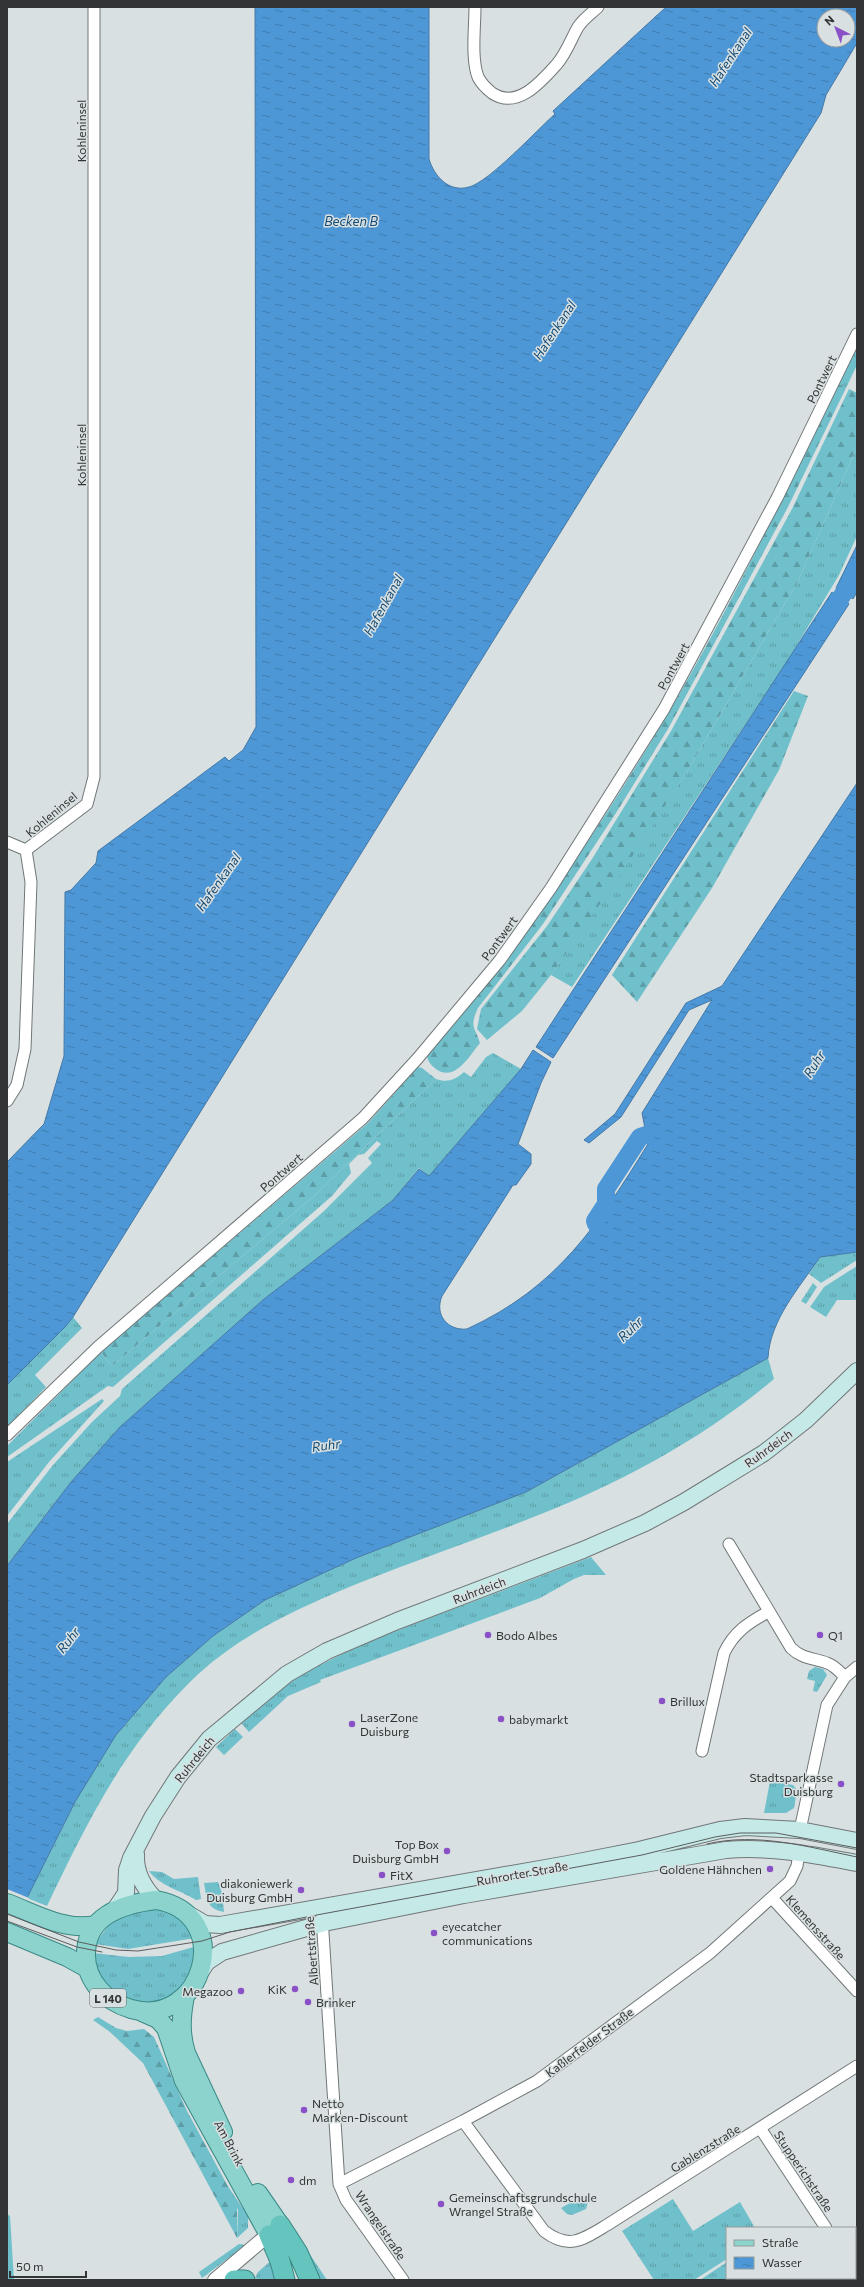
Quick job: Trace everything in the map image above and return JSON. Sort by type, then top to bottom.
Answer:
[{"type":"highway","name":"Am Brink","points":[[274,2230],[285,2280]]},
{"type":"highway","name":"Am Brink","points":[[274,2230],[298,2253],[310,2280]]},
{"type":"highway","points":[[234,2280],[246,2280]]},
{"type":"main road","name":"Ruhrdeich","points":[[114,1911],[126,1893],[127,1870],[136,1847],[152,1816],[178,1777],[209,1739],[259,1695],[287,1674],[327,1651],[398,1621],[583,1550],[645,1523],[684,1502],[764,1453],[806,1420],[857,1370]]},
{"type":"main road","name":"Ruhrorter Straße","points":[[95,1925],[85,1949],[87,1968],[91,1980],[117,2005],[142,2012],[152,2012],[167,2008],[185,1996],[193,1987],[207,1962],[222,1952],[322,1916],[639,1850],[720,1830],[744,1827],[800,1830],[857,1841]]},
{"type":"main road","points":[[799,1853],[800,1830]]},
{"type":"main road","name":"Ruhrdeich","points":[[136,1847],[137,1873],[146,1890],[156,1900]]},
{"type":"main road","name":"Ruhrorter Straße","points":[[156,1900],[166,1902],[205,1924],[220,1925],[322,1916],[464,1896],[726,1850],[754,1849],[799,1853],[857,1863]]},
{"type":"main road","points":[[7,1902],[75,1928],[95,1925],[114,1911],[142,1902],[156,1900]]},
{"type":"main road","name":"Ruhrorter Straße","points":[[188,1914],[199,1931],[203,1945],[201,1971]]},
{"type":"main road","points":[[7,1932],[54,1951],[87,1968]]},
{"type":"main road","name":"Am Brink","points":[[185,1996],[180,2030],[186,2053],[225,2135],[256,2189],[274,2230]]},
{"type":"main road","name":"Am Brink","points":[[142,2012],[158,2019],[166,2028],[184,2081],[274,2230]]},
{"type":"street","name":"Kohleninsel","points":[[7,842],[26,850],[87,804],[94,776],[94,7]]},
{"type":"street","points":[[475,7],[475,54],[478,77],[487,90],[501,99],[513,99],[530,90],[557,63],[570,46],[579,26],[598,7]]},
{"type":"street","name":"Pontwert","points":[[7,1435],[98,1347],[363,1118],[418,1058],[500,960],[551,888],[664,709],[777,498],[857,334]]},
{"type":"street","points":[[7,1101],[17,1085],[25,1049],[31,882],[26,850]]},
{"type":"street","points":[[729,1544],[780,1633],[797,1654],[828,1663],[845,1677]]},
{"type":"street","points":[[702,1751],[724,1653],[731,1638],[745,1625],[768,1612]]},
{"type":"street","points":[[800,1830],[827,1705],[845,1677],[857,1667]]},
{"type":"street","name":"Kaßlerfelder Straße","points":[[339,2184],[463,2122],[537,2081],[710,1953],[772,1898],[792,1878],[797,1866],[799,1853]]},
{"type":"street","name":"Klemensstraße","points":[[772,1898],[857,1991]]},
{"type":"street","name":"Albertstraße","points":[[322,1916],[339,2184]]},
{"type":"street","name":"Gablenzstraße","points":[[463,2122],[544,2231],[563,2242],[575,2242],[586,2238],[857,2066]]},
{"type":"street","name":"Stupperichstraße","points":[[760,2128],[825,2227]]},
{"type":"street","name":"Wrangelstraße","points":[[339,2184],[346,2200],[403,2280]]},
{"type":"street","points":[[215,2280],[274,2230]]},
{"type":"green space","points":[[857,345],[857,365],[846,388],[839,384]]},
{"type":"green space","points":[[839,384],[846,388],[788,507],[668,729],[616,813],[543,924],[478,1008],[473,1023],[480,1043],[467,1060],[456,1070],[449,1073],[436,1069],[430,1064],[427,1056],[461,1015],[525,932],[614,802],[669,712],[736,591]]},
{"type":"green space","points":[[849,389],[857,393],[857,447],[798,581],[685,775],[624,869],[551,975],[522,1011],[487,1040],[477,1029],[481,1009],[547,926],[592,859],[671,731],[792,509]]},
{"type":"green space","points":[[857,447],[857,536],[839,575],[788,660],[572,987],[551,975],[685,775],[798,581]]},
{"type":"green space","points":[[794,691],[808,696],[779,770],[712,888],[637,1002],[612,975]]},
{"type":"green space","points":[[493,1053],[521,1069],[429,1176],[419,1168],[392,1201],[264,1299],[120,1427],[71,1482],[7,1566],[7,1524],[53,1465],[92,1422],[120,1396],[122,1389],[324,1211],[372,1163],[368,1158],[381,1144],[377,1141],[364,1154],[358,1155],[349,1164],[351,1173],[332,1196],[113,1387],[108,1386],[7,1457],[7,1446],[101,1352],[112,1366],[315,1195],[436,1079],[444,1081],[451,1080],[464,1072],[471,1077],[486,1057]]},
{"type":"green space","points":[[418,1067],[422,1068],[436,1079],[315,1195],[112,1366],[101,1352],[368,1123]]},
{"type":"green space","points":[[857,1252],[857,1260],[821,1283],[809,1274],[820,1257]]},
{"type":"green space","points":[[857,1266],[857,1300],[837,1300],[826,1317],[810,1307],[824,1287]]},
{"type":"green space","points":[[813,1283],[817,1287],[806,1304],[801,1301]]},
{"type":"green space","points":[[73,1317],[82,1328],[35,1375],[46,1387],[7,1427],[7,1385],[66,1326]]},
{"type":"green space","points":[[768,1358],[774,1379],[719,1421],[690,1440],[630,1474],[568,1503],[511,1526],[335,1593],[258,1631],[222,1654],[189,1683],[165,1708],[125,1761],[92,1817],[47,1906],[27,1898],[75,1802],[116,1735],[166,1677],[213,1636],[265,1600],[356,1558],[526,1492]]},
{"type":"green space","points":[[102,1399],[104,1401],[49,1462],[7,1516],[7,1462]]},
{"type":"green space","points":[[591,1557],[606,1575],[584,1575],[540,1598],[320,1680],[321,1682],[288,1696],[249,1732],[241,1723],[268,1701],[266,1699],[286,1685],[307,1672],[350,1650]]},
{"type":"green space","points":[[815,1667],[823,1669],[827,1675],[817,1692],[813,1691],[815,1681],[807,1679],[809,1671]]},
{"type":"green space","points":[[235,1729],[243,1737],[224,1755],[216,1747]]},
{"type":"green space","points":[[770,1781],[793,1785],[797,1790],[794,1808],[786,1813],[764,1813]]},
{"type":"green space","points":[[149,1871],[162,1872],[174,1879],[198,1877],[201,1899],[196,1900],[164,1884]]},
{"type":"green space","points":[[218,1882],[222,1893],[224,1912],[218,1911],[208,1902],[204,1883]]},
{"type":"green space","points":[[144,1907],[176,1912],[195,1938],[128,1949],[95,1944],[110,1923]]},
{"type":"green space","points":[[197,1946],[197,1953],[183,1987],[161,2002],[130,2004],[97,1978],[93,1953],[129,1957],[162,1956]]},
{"type":"green space","points":[[98,2017],[116,2028],[127,2031],[144,2029],[154,2037],[187,2111],[237,2203],[237,2238],[143,2063],[110,2032],[93,2020]]},
{"type":"green space","points":[[227,2185],[248,2216],[248,2228],[237,2238],[238,2210]]},
{"type":"green space","points":[[579,2198],[588,2202],[586,2209],[572,2215],[567,2214],[561,2208]]},
{"type":"green space","points":[[673,2199],[693,2231],[740,2202],[754,2227],[726,2227],[726,2260],[694,2280],[654,2280],[622,2231]]},
{"type":"green space","points":[[7,2214],[10,2216],[14,2280],[8,2280]]},
{"type":"green space","points":[[295,2232],[327,2280],[319,2280]]},
{"type":"green space","points":[[239,2244],[246,2245],[202,2278],[199,2272]]},
{"type":"green space","points":[[273,2259],[278,2280],[260,2280],[255,2278],[258,2272]]},
{"type":"green space","points":[[726,2263],[726,2279],[790,2280],[700,2280]]},
{"type":"water","points":[[255,7],[429,7],[429,159],[431,165],[443,182],[455,188],[462,188],[478,183],[513,155],[555,114],[553,111],[666,7],[857,7],[856,45],[856,8],[816,8],[816,48],[854,48],[826,95],[821,113],[73,1317],[66,1326],[7,1385],[7,1162],[44,1124],[64,1056],[65,892],[71,890],[96,863],[98,851],[225,757],[229,761],[243,750],[256,727]]},
{"type":"water","points":[[857,545],[857,592],[853,599],[836,588]]},
{"type":"water","points":[[832,592],[849,604],[553,1058],[536,1047]]},
{"type":"water","points":[[857,783],[857,1252],[820,1257],[787,1305],[780,1318],[770,1344],[768,1358],[526,1492],[356,1558],[265,1600],[213,1636],[166,1677],[116,1735],[75,1802],[27,1898],[7,1933],[7,1566],[71,1482],[120,1427],[264,1299],[392,1201],[419,1169],[429,1176],[521,1069],[533,1050],[551,1062],[541,1083],[518,1144],[531,1154],[531,1164],[516,1185],[513,1185],[442,1296],[440,1303],[441,1315],[444,1320],[454,1327],[467,1329],[499,1312],[526,1294],[551,1274],[572,1252],[611,1202],[648,1144],[642,1113],[712,1000],[689,1010],[621,1117],[589,1143],[584,1140],[615,1114],[686,1003],[722,986]]},
{"type":"pier","points":[[7,1889],[29,1898],[7,1935]]},
{"type":"waterway","name":"Ruhr","points":[[828,619],[857,571]]},
{"type":"waterway","points":[[596,1224],[595,1221],[606,1204],[606,1189],[640,1137],[646,1135]]},
{"type":"tram line","points":[[7,1914],[79,1942],[116,1950],[138,1951],[202,1941],[230,1932],[322,1914],[642,1855],[715,1837],[740,1833],[776,1833],[857,1848]]},
{"type":"tram line","points":[[707,1844],[726,1841],[764,1840],[801,1845],[857,1857]]},
{"type":"tram line","points":[[7,1921],[77,1947],[102,1952]]},
{"type":"place","name":"Bodo Albes","points":[[488,1635]]},
{"type":"place","name":"Q1","points":[[820,1635]]},
{"type":"place","name":"Brillux","points":[[662,1701]]},
{"type":"place","name":"babymarkt","points":[[501,1719]]},
{"type":"place","name":"LaserZone Duisburg","points":[[352,1724]]},
{"type":"place","name":"Stadtsparkasse Duisburg","points":[[841,1784]]},
{"type":"place","name":"Top Box Duisburg GmbH","points":[[447,1851]]},
{"type":"place","name":"Goldene Hähnchen","points":[[770,1869]]},
{"type":"place","name":"FitX","points":[[382,1875]]},
{"type":"place","name":"diakoniewerk Duisburg GmbH","points":[[301,1890]]},
{"type":"place","name":"eyecatcher communications","points":[[434,1933]]},
{"type":"place","name":"KiK","points":[[295,1989]]},
{"type":"place","name":"Megazoo","points":[[241,1991]]},
{"type":"place","name":"Brinker","points":[[308,2002]]},
{"type":"place","name":"Netto Marken-Discount","points":[[304,2110]]},
{"type":"place","name":"dm","points":[[291,2180]]},
{"type":"place","name":"Gemeinschaftsgrundschule Wrangel Straße","points":[[441,2204]]},
{"type":"water label","name":"Hafenkanal","points":[[730,57]]},
{"type":"water label","name":"Becken B","points":[[351,221]]},
{"type":"water label","name":"Hafenkanal","points":[[554,330]]},
{"type":"water label","name":"Hafenkanal","points":[[383,605]]},
{"type":"water label","name":"Hafenkanal","points":[[218,882]]}]
